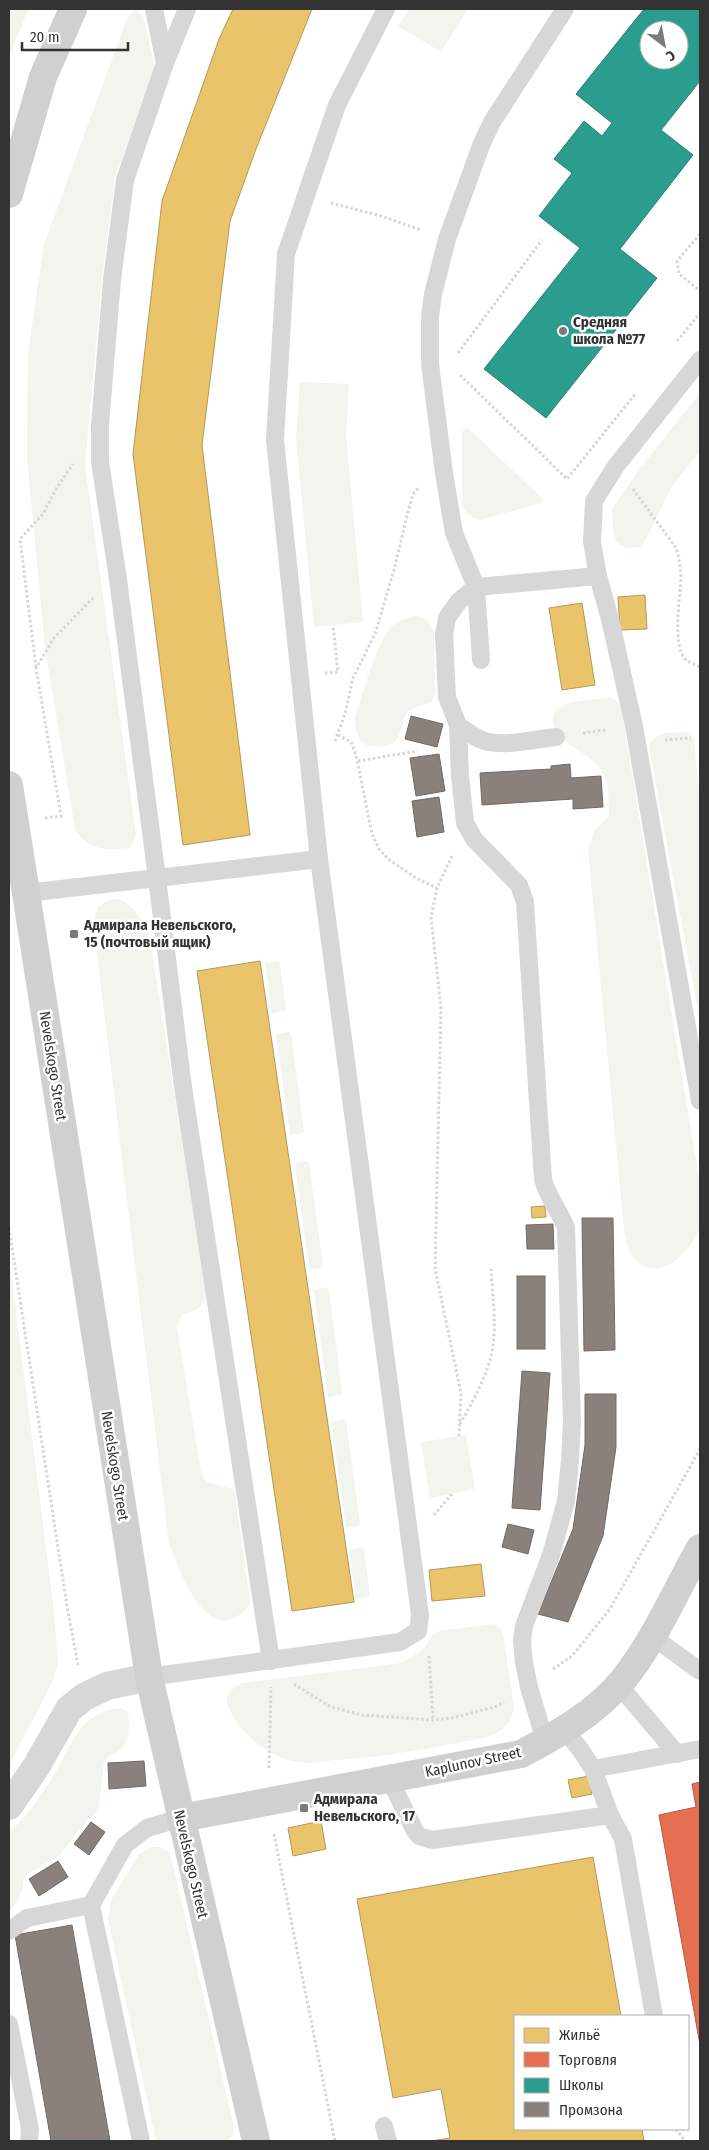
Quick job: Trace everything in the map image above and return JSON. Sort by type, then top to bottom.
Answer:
[{"type":"main road","points":[[9,194],[43,77],[73,9]]},
{"type":"main road","name":"Nevelskogo Street","points":[[9,785],[149,1677],[256,2141]]},
{"type":"main road","name":"Kaplunov Street","points":[[181,1818],[521,1754],[554,1736],[618,1684],[653,1637],[700,1548]]},
{"type":"street","points":[[9,1806],[36,1767],[69,1709],[84,1697],[107,1686],[149,1677]]},
{"type":"lane","points":[[154,9],[165,63]]},
{"type":"lane","points":[[187,9],[165,63],[125,180],[112,280],[100,424],[100,462],[117,572],[183,1087],[271,1661]]},
{"type":"lane","points":[[149,1677],[400,1642],[418,1631],[420,1615],[318,859],[275,440],[286,254],[337,105],[386,9]]},
{"type":"lane","points":[[481,660],[476,587],[454,533],[443,465],[430,364],[430,316],[437,271],[474,162],[492,122],[565,9]]},
{"type":"lane","points":[[700,360],[616,466],[594,501],[592,542],[598,576],[610,619],[634,726],[700,1101]]},
{"type":"lane","points":[[598,576],[476,587],[459,601],[447,618],[444,634],[447,696],[451,711],[458,725],[460,776],[465,823],[474,839],[520,885],[525,902],[543,1179],[546,1190],[562,1217],[566,1228],[572,1421],[570,1460],[566,1501],[551,1555],[524,1626],[522,1641],[524,1662],[529,1687],[554,1736],[580,1749],[593,1769],[602,1788],[610,1816],[623,1839],[654,2015]]},
{"type":"lane","points":[[458,725],[473,736],[489,742],[510,742],[556,737]]},
{"type":"lane","points":[[26,894],[318,859]]},
{"type":"lane","points":[[653,1637],[700,1670]]},
{"type":"lane","points":[[618,1684],[677,1754]]},
{"type":"lane","points":[[593,1769],[700,1749]]},
{"type":"lane","points":[[390,1780],[414,1831],[419,1836],[432,1840],[610,1816]]},
{"type":"lane","points":[[141,2141],[91,1905],[125,1845],[147,1828],[181,1818]]},
{"type":"lane","points":[[9,1931],[27,1918],[91,1905]]},
{"type":"lane","points":[[9,2024],[30,2129],[30,2141]]},
{"type":"path","points":[[381,216],[447,238]]},
{"type":"path","points":[[700,234],[677,261],[678,274],[700,291]]},
{"type":"path","points":[[455,356],[542,240]]},
{"type":"path","points":[[676,343],[700,313]]},
{"type":"path","points":[[457,372],[567,479],[640,388]]},
{"type":"path","points":[[60,816],[36,668],[20,539],[43,514],[56,489],[100,424]]},
{"type":"path","points":[[333,744],[345,714],[353,678],[375,634],[394,570],[413,494],[443,465]]},
{"type":"path","points":[[616,466],[676,548],[680,574],[678,628],[681,650],[686,659],[700,667]]},
{"type":"path","points":[[36,668],[54,638],[117,572]]},
{"type":"path","points":[[333,625],[338,672]]},
{"type":"path","points":[[556,737],[634,726]]},
{"type":"path","points":[[338,734],[351,742],[358,761],[372,834],[379,849],[388,859],[416,878],[437,888]]},
{"type":"path","points":[[358,761],[418,751]]},
{"type":"path","points":[[460,1436],[460,1393],[435,1269],[441,1008],[431,917],[437,888],[445,869],[468,829]]},
{"type":"path","points":[[9,1228],[67,1606],[84,1697]]},
{"type":"path","points":[[460,1424],[472,1404],[490,1357],[494,1321],[490,1266]]},
{"type":"path","points":[[271,1661],[298,1688],[331,1707],[362,1715],[433,1720],[452,1718],[498,1706],[529,1687],[572,1656],[610,1609],[700,1450]]},
{"type":"path","points":[[418,1631],[428,1652],[433,1720]]},
{"type":"path","points":[[271,1661],[268,1803],[335,2141]]},
{"type":"path","points":[[677,2130],[685,2141]]},
{"type":"shaded area","points":[[9,9],[29,9],[9,56]]},
{"type":"shaded area","points":[[409,9],[468,9],[441,52],[398,26]]},
{"type":"shaded area","points":[[135,10],[143,16],[155,67],[115,177],[102,279],[85,465],[136,835],[130,848],[106,849],[85,841],[75,829],[45,648],[27,458],[28,353],[44,244],[128,16]]},
{"type":"shaded area","points":[[300,382],[349,384],[346,434],[363,622],[314,627],[296,439]]},
{"type":"shaded area","points":[[700,393],[700,451],[671,488],[647,537],[640,547],[626,548],[616,542],[612,509],[638,471]]},
{"type":"shaded area","points":[[467,427],[544,500],[541,503],[480,520],[470,515],[462,506],[462,432]]},
{"type":"shaded area","points":[[415,616],[428,621],[434,633],[435,695],[432,702],[415,707],[407,713],[399,735],[394,742],[384,746],[369,746],[358,737],[355,717],[371,668],[387,632],[401,620]]},
{"type":"shaded area","points":[[609,698],[615,699],[621,707],[701,1198],[699,1229],[694,1239],[680,1257],[671,1264],[661,1268],[641,1265],[632,1256],[627,1243],[623,1219],[588,849],[595,830],[609,816],[605,776],[590,758],[563,740],[553,722],[555,712],[567,704]]},
{"type":"shaded area","points":[[687,732],[694,740],[700,805],[700,1022],[649,747],[660,735]]},
{"type":"shaded area","points":[[120,899],[139,916],[150,939],[206,1296],[200,1306],[181,1316],[177,1328],[201,1472],[207,1482],[233,1489],[235,1493],[250,1604],[236,1618],[222,1621],[210,1616],[199,1604],[181,1573],[169,1544],[93,921],[98,907],[108,900]]},
{"type":"shaded area","points":[[278,961],[280,963],[286,1009],[285,1011],[272,1013],[265,963]]},
{"type":"shaded area","points":[[289,1032],[291,1034],[304,1131],[303,1133],[290,1135],[276,1034]]},
{"type":"shaded area","points":[[307,1161],[309,1163],[322,1268],[309,1269],[295,1163]]},
{"type":"shaded area","points":[[9,1256],[54,1612],[58,1664],[52,1683],[9,1765]]},
{"type":"shaded area","points":[[326,1287],[329,1290],[342,1393],[341,1395],[328,1397],[314,1290]]},
{"type":"shaded area","points":[[344,1419],[346,1421],[360,1523],[359,1526],[346,1528],[331,1422]]},
{"type":"shaded area","points":[[466,1435],[475,1489],[430,1498],[421,1442]]},
{"type":"shaded area","points":[[362,1547],[364,1549],[370,1594],[369,1597],[356,1599],[349,1550]]},
{"type":"shaded area","points":[[495,1624],[501,1629],[504,1641],[514,1706],[511,1718],[505,1727],[484,1738],[375,1757],[306,1763],[279,1757],[262,1747],[239,1726],[227,1704],[229,1693],[242,1683],[401,1663],[426,1646],[431,1637],[439,1631]]},
{"type":"shaded area","points":[[121,1708],[128,1713],[128,1736],[121,1749],[104,1761],[99,1806],[94,1815],[87,1820],[59,1856],[31,1872],[23,1880],[19,1898],[9,1912],[9,1833],[37,1800],[52,1778],[71,1743],[86,1724],[95,1716]]},
{"type":"shaded area","points":[[152,1847],[160,1847],[170,1853],[234,2127],[233,2135],[228,2141],[156,2141],[108,1919],[111,1900],[139,1854]]},
{"type":"building: Жильё","points":[[233,9],[312,9],[256,149],[230,221],[202,445],[250,835],[183,845],[133,454],[162,201],[219,39]]},
{"type":"building: Жильё","points":[[645,595],[647,629],[620,630],[618,597]]},
{"type":"building: Жильё","points":[[582,603],[595,685],[562,690],[549,608]]},
{"type":"building: Жильё","points":[[260,961],[354,1602],[292,1611],[197,971]]},
{"type":"building: Жильё","points":[[545,1206],[546,1217],[532,1218],[531,1207]]},
{"type":"building: Жильё","points":[[481,1564],[485,1596],[432,1601],[429,1570]]},
{"type":"building: Жильё","points":[[589,1776],[592,1794],[572,1798],[568,1780]]},
{"type":"building: Жильё","points":[[321,1821],[326,1849],[293,1856],[288,1828]]},
{"type":"building: Жильё","points":[[593,1857],[621,2015],[514,2015],[514,2130],[642,2130],[644,2141],[431,2141],[450,2138],[441,2089],[393,2098],[357,1899]]},
{"type":"building: Торговля","points":[[700,1782],[700,2045],[659,1815],[696,1807],[692,1784]]},
{"type":"building: Школы","points":[[644,9],[700,9],[700,81],[661,130],[693,155],[620,249],[657,278],[546,418],[484,369],[580,248],[539,216],[572,173],[554,159],[584,121],[602,136],[612,123],[576,94]]},
{"type":"building: Промзона","points":[[411,716],[443,724],[437,747],[405,739]]},
{"type":"building: Промзона","points":[[439,754],[445,791],[416,796],[410,758]]},
{"type":"building: Промзона","points":[[570,764],[571,778],[601,776],[603,807],[573,809],[573,799],[482,805],[480,773],[551,769],[551,766]]},
{"type":"building: Промзона","points":[[439,797],[444,832],[417,837],[412,801]]},
{"type":"building: Промзона","points":[[582,1218],[613,1218],[615,1350],[584,1351]]},
{"type":"building: Промзона","points":[[553,1224],[554,1249],[527,1249],[526,1225]]},
{"type":"building: Промзона","points":[[517,1276],[545,1276],[545,1349],[517,1349]]},
{"type":"building: Промзона","points":[[522,1371],[550,1373],[540,1510],[512,1508]]},
{"type":"building: Промзона","points":[[585,1394],[616,1394],[616,1447],[603,1536],[568,1622],[538,1614],[573,1529],[585,1445]]},
{"type":"building: Промзона","points":[[508,1524],[534,1530],[528,1554],[502,1547]]},
{"type":"building: Промзона","points":[[144,1761],[146,1786],[109,1789],[108,1763]]},
{"type":"building: Промзона","points":[[91,1822],[105,1832],[89,1855],[74,1844]]},
{"type":"building: Промзона","points":[[58,1861],[68,1877],[39,1896],[29,1879]]},
{"type":"building: Промзона","points":[[72,1925],[110,2141],[51,2141],[15,1935]]},
{"type":"place","name":"Средняя школа №77","points":[[563,331]]},
{"type":"place","name":"Адмирала Невельского, 15 (почтовый ящик)","points":[[74,934]]},
{"type":"place","name":"Адмирала Невельского, 17","points":[[304,1808]]}]
